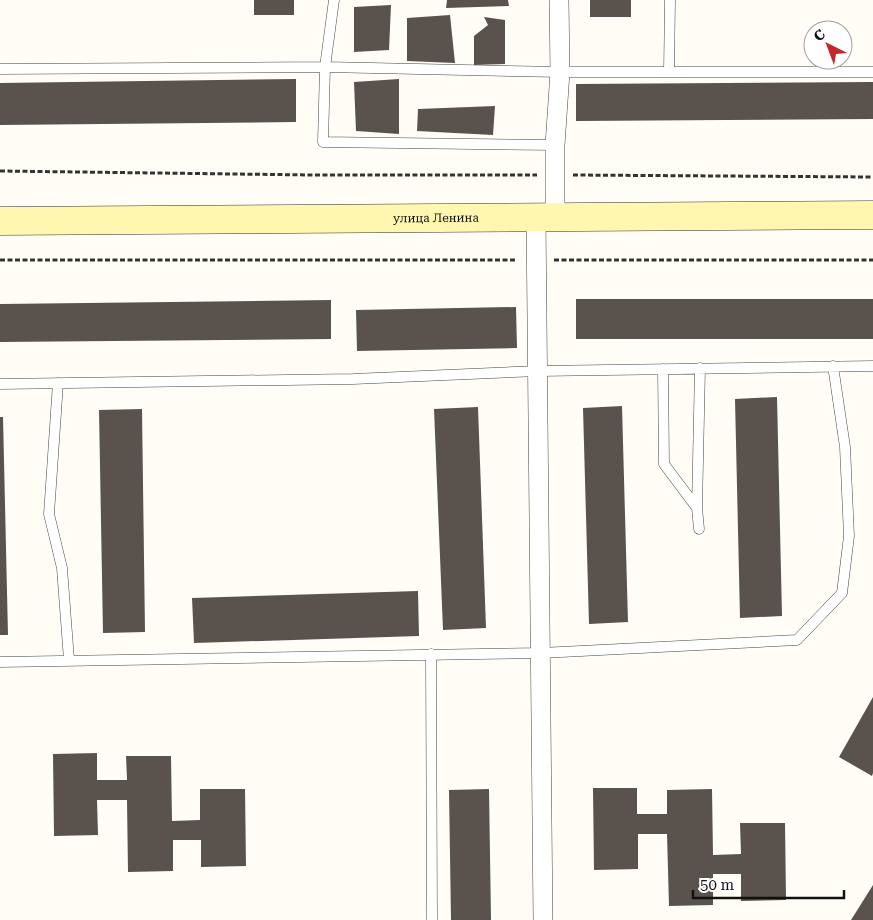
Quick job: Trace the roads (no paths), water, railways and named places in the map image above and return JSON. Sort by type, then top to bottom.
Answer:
[{"type":"main road","name":"улица Ленина","points":[[0,221],[873,215]]},
{"type":"street","points":[[543,920],[537,260],[556,175],[555,145],[560,72],[559,0]]},
{"type":"lane","points":[[334,0],[325,67],[324,142],[555,145]]},
{"type":"lane","points":[[669,72],[670,0]]},
{"type":"lane","points":[[0,69],[325,67],[560,72],[873,72]]},
{"type":"lane","points":[[0,662],[541,652],[797,640],[842,593],[849,536],[845,447],[833,366]]},
{"type":"lane","points":[[0,384],[353,379],[538,371],[873,366]]},
{"type":"lane","points":[[699,529],[697,508],[700,368]]},
{"type":"lane","points":[[663,369],[664,464],[697,508]]},
{"type":"lane","points":[[58,383],[49,514],[62,568],[69,660]]},
{"type":"lane","points":[[431,654],[432,920]]}]
